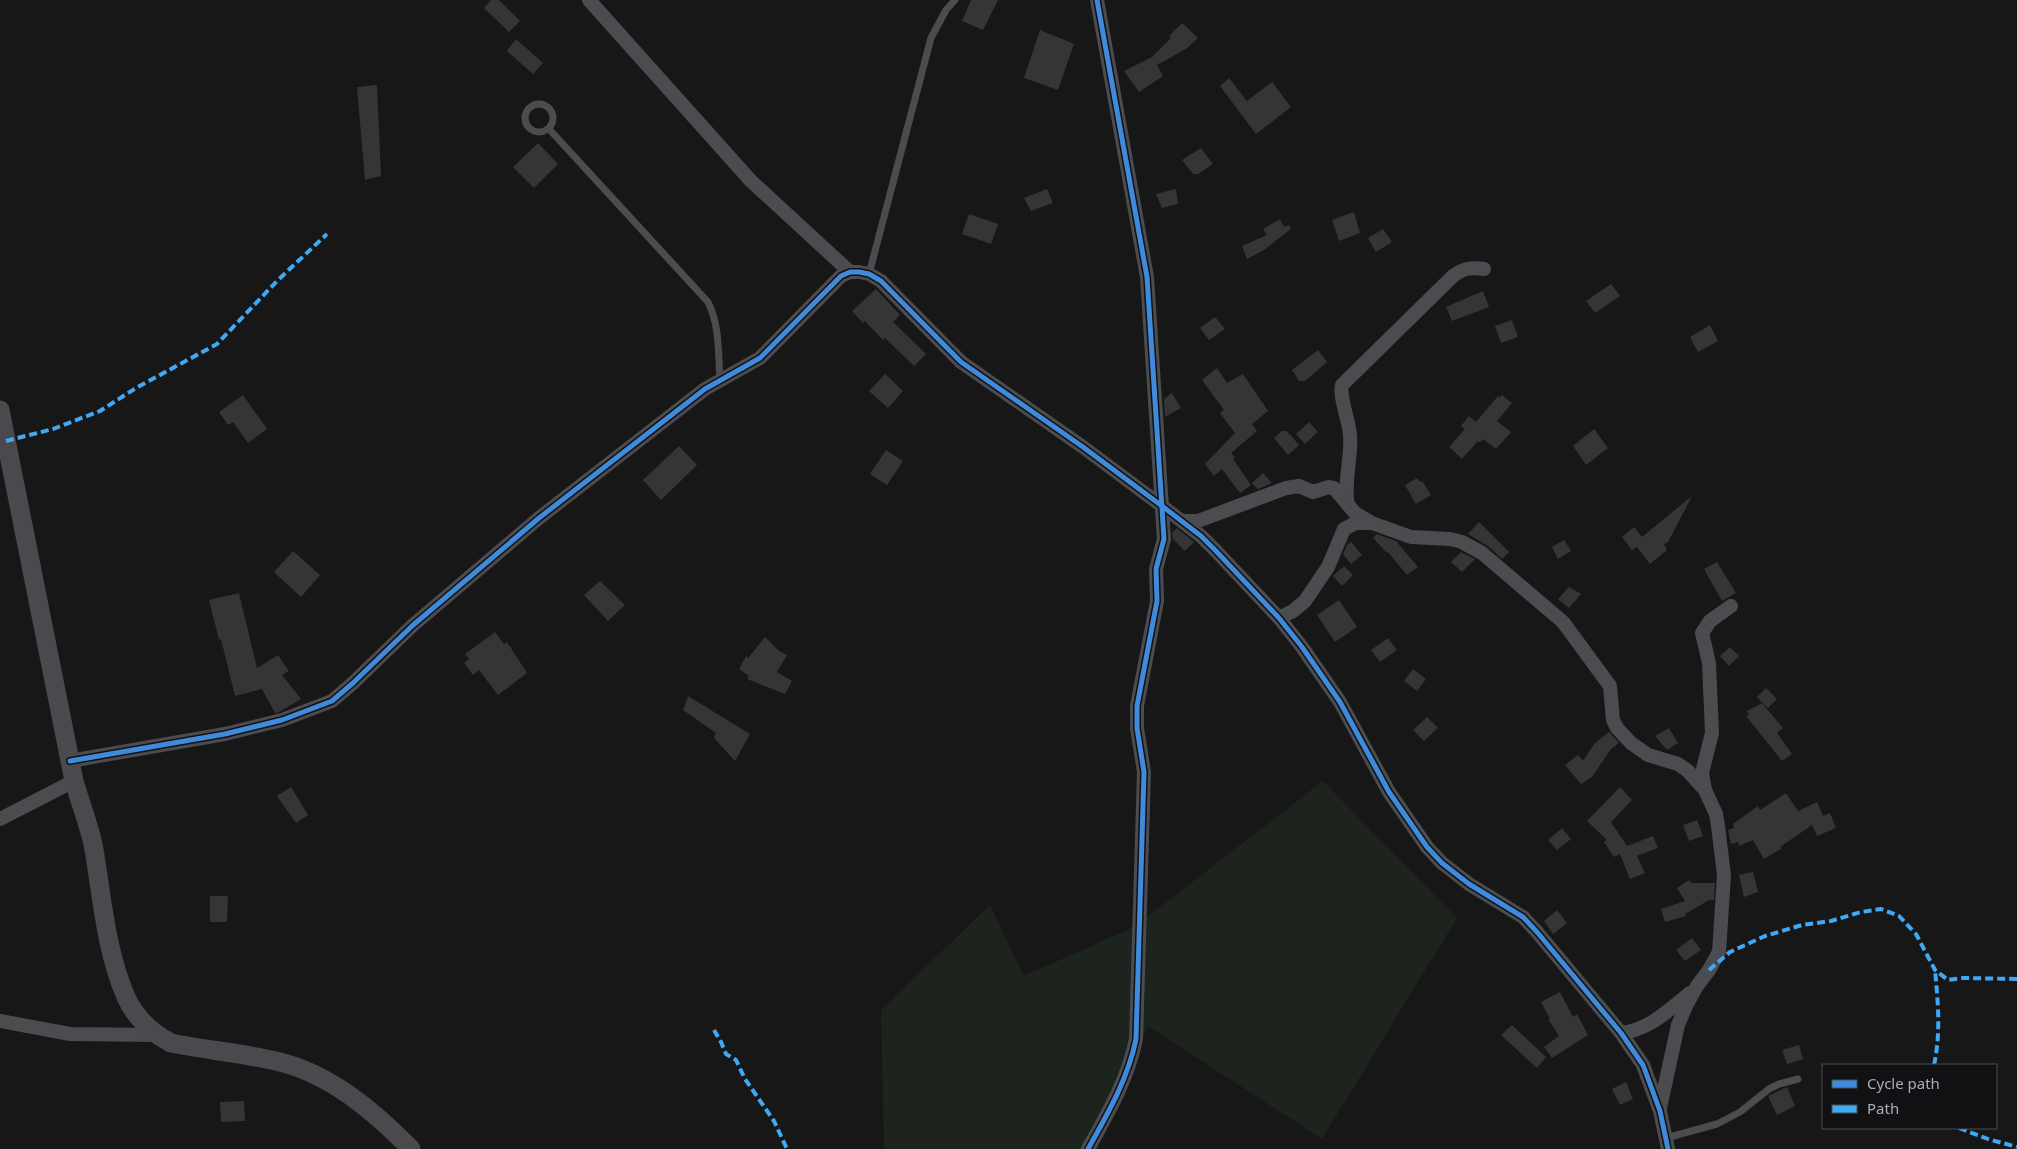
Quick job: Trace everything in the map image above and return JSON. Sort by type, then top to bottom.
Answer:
[{"type":"street","points":[[589,0],[750,181],[850,272],[869,274],[881,281],[961,362],[1083,447],[1183,521],[1216,551],[1302,647],[1340,702],[1389,792],[1427,847],[1442,863],[1470,884],[1523,917],[1621,1033],[1643,1065],[1660,1111],[1667,1144]]},
{"type":"street","points":[[1088,1149],[1119,1092],[1134,1054],[1136,1039],[1144,772],[1137,728],[1137,706],[1157,601],[1156,569],[1164,539],[1147,277],[1097,0]]},
{"type":"street","points":[[1348,506],[1346,489],[1349,472],[1350,436],[1348,419],[1341,394],[1342,385],[1453,276],[1472,267],[1484,269]]},
{"type":"street","points":[[70,761],[225,734],[282,720],[332,701],[353,684],[412,626],[539,518],[704,389],[760,358],[834,282],[850,272]]},
{"type":"street","points":[[0,410],[74,781],[90,834],[107,926],[126,998],[145,1024],[157,1035],[171,1043],[277,1061],[314,1075],[342,1090],[363,1105],[411,1149]]},
{"type":"street","points":[[1183,521],[1198,522],[1286,488],[1299,486],[1313,492],[1329,487],[1339,492],[1355,513],[1372,523],[1411,537],[1450,539],[1462,542],[1482,554],[1563,622],[1610,686],[1613,720],[1626,738],[1648,755],[1678,764],[1688,771],[1705,790]]},
{"type":"street","points":[[1278,618],[1293,611],[1305,601],[1328,567],[1344,529],[1356,523],[1372,523]]},
{"type":"street","points":[[1660,1111],[1678,1025],[1697,986],[1719,952],[1724,875],[1716,814],[1705,790],[1702,773],[1712,734],[1709,663],[1702,633],[1704,627],[1710,621],[1731,606]]},
{"type":"street","points":[[0,819],[74,781]]},
{"type":"street","points":[[1621,1033],[1632,1032],[1652,1023],[1697,986]]},
{"type":"street","points":[[0,1021],[70,1034],[157,1035]]},
{"type":"lane","points":[[869,274],[930,38],[946,10],[955,0]]},
{"type":"lane","points":[[539,104],[550,108],[554,118],[549,129],[538,133],[528,128],[524,118],[529,108],[539,104]]},
{"type":"lane","points":[[549,129],[701,292],[708,302],[717,326],[720,379]]},
{"type":"lane","points":[[1667,1144],[1723,1121],[1740,1112],[1769,1089],[1798,1079]]},
{"type":"shaded area","points":[[1323,781],[1457,918],[1322,1139],[1148,1026],[1088,1149],[884,1149],[881,1010],[990,905],[1024,976],[1134,927]]},
{"type":"building","points":[[491,0],[499,0],[520,21],[509,32],[484,8]]},
{"type":"building","points":[[971,0],[998,0],[983,30],[962,21]]},
{"type":"building","points":[[1182,23],[1198,38],[1186,49],[1157,65],[1163,76],[1139,92],[1124,71],[1152,57],[1171,38],[1169,36]]},
{"type":"building","points":[[1040,30],[1074,44],[1058,90],[1024,78]]},
{"type":"building","points":[[516,39],[543,63],[533,74],[507,51]]},
{"type":"building","points":[[1229,78],[1247,101],[1272,82],[1291,107],[1256,134],[1220,86]]},
{"type":"building","points":[[377,85],[381,176],[365,180],[357,87]]},
{"type":"building","points":[[538,143],[558,164],[534,188],[513,167]]},
{"type":"building","points":[[1201,148],[1213,164],[1198,174],[1193,174],[1182,160]]},
{"type":"building","points":[[1047,189],[1053,203],[1031,211],[1024,198]]},
{"type":"building","points":[[1176,189],[1178,204],[1162,208],[1156,194]]},
{"type":"building","points":[[1354,212],[1360,233],[1339,241],[1332,220]]},
{"type":"building","points":[[969,214],[998,224],[991,244],[962,234]]},
{"type":"building","points":[[1280,219],[1284,227],[1289,225],[1291,229],[1264,250],[1247,259],[1242,246],[1267,235],[1263,229]]},
{"type":"building","points":[[1383,229],[1392,242],[1376,252],[1368,238]]},
{"type":"building","points":[[1611,284],[1620,296],[1595,313],[1586,301]]},
{"type":"building","points":[[876,289],[900,315],[893,322],[926,354],[914,366],[885,338],[883,340],[865,321],[863,323],[852,311]]},
{"type":"building","points":[[1483,291],[1489,307],[1452,321],[1446,307]]},
{"type":"building","points":[[1215,317],[1225,329],[1209,340],[1200,328]]},
{"type":"building","points":[[1512,320],[1518,337],[1501,343],[1495,326]]},
{"type":"building","points":[[1710,325],[1718,341],[1698,352],[1690,337]]},
{"type":"building","points":[[1318,350],[1327,362],[1305,381],[1299,381],[1292,370]]},
{"type":"building","points":[[1217,368],[1227,383],[1243,374],[1268,411],[1252,424],[1257,431],[1231,453],[1251,485],[1240,493],[1222,469],[1214,476],[1205,464],[1235,433],[1220,413],[1224,410],[1202,380]]},
{"type":"building","points":[[885,374],[903,391],[888,408],[869,391]]},
{"type":"building","points":[[1172,393],[1181,408],[1165,417],[1164,399]]},
{"type":"building","points":[[243,395],[267,429],[248,443],[233,422],[228,425],[219,412]]},
{"type":"building","points":[[1502,395],[1512,403],[1497,421],[1511,432],[1496,449],[1483,439],[1480,443],[1478,441],[1462,459],[1449,447],[1465,429],[1461,426],[1469,416],[1476,422],[1498,396],[1499,398]]},
{"type":"building","points":[[1309,422],[1318,432],[1305,444],[1296,434]]},
{"type":"building","points":[[1594,429],[1608,448],[1586,465],[1573,446]]},
{"type":"building","points":[[1282,431],[1287,431],[1299,445],[1288,455],[1274,438]]},
{"type":"building","points":[[679,446],[697,465],[661,500],[643,480]]},
{"type":"building","points":[[886,450],[903,461],[887,485],[870,474]]},
{"type":"building","points":[[1263,473],[1272,483],[1258,489],[1252,483]]},
{"type":"building","points":[[1417,478],[1420,482],[1422,481],[1431,495],[1416,504],[1405,485]]},
{"type":"building","points":[[1692,496],[1668,542],[1664,544],[1667,550],[1650,564],[1637,547],[1632,550],[1622,537],[1634,527],[1642,537]]},
{"type":"building","points":[[1479,522],[1509,552],[1502,559],[1488,546],[1468,534]]},
{"type":"building","points":[[1177,528],[1194,542],[1185,551],[1173,539],[1172,533]]},
{"type":"building","points":[[1377,534],[1396,541],[1418,567],[1407,575],[1388,552],[1373,538]]},
{"type":"building","points":[[1564,540],[1571,551],[1558,559],[1552,547]]},
{"type":"building","points":[[1351,542],[1362,555],[1351,564],[1343,554],[1347,545]]},
{"type":"building","points":[[293,551],[320,575],[301,597],[274,572]]},
{"type":"building","points":[[1461,552],[1475,559],[1462,572],[1451,562]]},
{"type":"building","points":[[1717,562],[1736,593],[1722,601],[1704,569]]},
{"type":"building","points":[[1344,566],[1353,575],[1342,586],[1333,576]]},
{"type":"building","points":[[600,581],[625,605],[608,621],[584,595]]},
{"type":"building","points":[[1569,587],[1581,594],[1569,608],[1558,599]]},
{"type":"building","points":[[239,593],[257,668],[278,655],[289,671],[282,675],[301,699],[279,712],[275,713],[262,689],[235,696],[209,600]]},
{"type":"building","points":[[1339,600],[1357,627],[1335,642],[1317,615]]},
{"type":"building","points":[[495,632],[504,644],[507,642],[527,673],[498,695],[479,670],[473,675],[464,663],[469,659],[465,654]]},
{"type":"building","points":[[765,637],[779,651],[787,655],[777,672],[792,681],[785,694],[747,679],[749,676],[739,669],[746,656],[748,658]]},
{"type":"building","points":[[1388,638],[1397,650],[1380,662],[1371,650]]},
{"type":"building","points":[[1730,647],[1739,656],[1729,666],[1720,656]]},
{"type":"building","points":[[1413,669],[1426,679],[1417,691],[1404,681]]},
{"type":"building","points":[[1766,688],[1777,699],[1768,708],[1757,697]]},
{"type":"building","points":[[688,696],[750,734],[735,761],[714,738],[716,733],[683,710]]},
{"type":"building","points":[[1762,703],[1783,728],[1777,733],[1792,754],[1782,761],[1746,716],[1749,714],[1747,711]]},
{"type":"building","points":[[1427,717],[1438,728],[1424,741],[1413,730]]},
{"type":"building","points":[[1669,728],[1678,743],[1667,750],[1655,736]]},
{"type":"building","points":[[1609,732],[1619,743],[1611,749],[1592,777],[1581,784],[1565,765],[1578,755],[1583,761],[1595,743]]},
{"type":"building","points":[[291,787],[308,815],[296,823],[277,796]]},
{"type":"building","points":[[1620,787],[1632,800],[1611,822],[1627,846],[1653,836],[1658,848],[1637,856],[1645,873],[1630,879],[1620,854],[1614,857],[1604,842],[1607,840],[1587,821]]},
{"type":"building","points":[[1786,793],[1798,811],[1817,802],[1823,816],[1830,813],[1836,828],[1817,836],[1812,825],[1780,847],[1781,849],[1764,859],[1753,840],[1739,846],[1738,842],[1731,844],[1728,830],[1734,828],[1733,824],[1758,806],[1760,810]]},
{"type":"building","points":[[1697,820],[1703,836],[1689,841],[1683,825]]},
{"type":"building","points":[[1562,828],[1571,839],[1557,850],[1548,840]]},
{"type":"building","points":[[1753,872],[1758,892],[1744,897],[1739,875]]},
{"type":"building","points":[[1689,880],[1691,883],[1715,883],[1714,900],[1709,900],[1685,914],[1686,916],[1665,922],[1661,909],[1685,901],[1677,888]]},
{"type":"building","points":[[210,896],[228,896],[227,922],[210,922]]},
{"type":"building","points":[[1557,910],[1567,923],[1553,934],[1544,921]]},
{"type":"building","points":[[1692,938],[1701,950],[1685,961],[1676,950]]},
{"type":"building","points":[[1560,992],[1573,1017],[1577,1014],[1588,1035],[1552,1058],[1544,1047],[1559,1036],[1548,1019],[1550,1019],[1541,1002]]},
{"type":"building","points":[[1512,1025],[1546,1057],[1537,1068],[1501,1035]]},
{"type":"building","points":[[1799,1045],[1803,1059],[1787,1064],[1782,1050]]},
{"type":"building","points":[[1626,1082],[1633,1099],[1620,1105],[1612,1089]]},
{"type":"building","points":[[1787,1087],[1795,1106],[1777,1115],[1768,1096]]},
{"type":"building","points":[[244,1101],[245,1121],[221,1122],[220,1102]]},
{"type":"marked path","points":[[6,441],[53,429],[100,411],[136,388],[217,344],[277,281],[327,234]]},
{"type":"marked path","points":[[1709,970],[1730,952],[1765,936],[1802,925],[1831,921],[1861,912],[1881,909],[1899,916],[1916,934],[1935,970],[1948,980],[1964,978],[2017,979]]},
{"type":"marked path","points":[[1934,1064],[1938,1029],[1935,970]]},
{"type":"marked path","points":[[714,1030],[726,1054],[736,1060],[745,1079],[774,1121],[787,1149]]},
{"type":"marked path","points":[[1962,1129],[2017,1147]]},
{"type":"cycle path","points":[[1088,1149],[1123,1082],[1136,1039],[1144,772],[1137,728],[1137,706],[1157,601],[1156,569],[1164,539],[1147,277],[1097,0]]},
{"type":"cycle path","points":[[70,761],[225,734],[282,720],[332,701],[412,626],[539,518],[705,389],[760,358],[841,276],[850,272],[869,274],[881,281],[961,362],[1083,447],[1201,536],[1279,618],[1302,647],[1340,702],[1389,792],[1427,847],[1442,863],[1469,884],[1523,917],[1621,1033],[1643,1065],[1660,1111],[1668,1149]]}]
